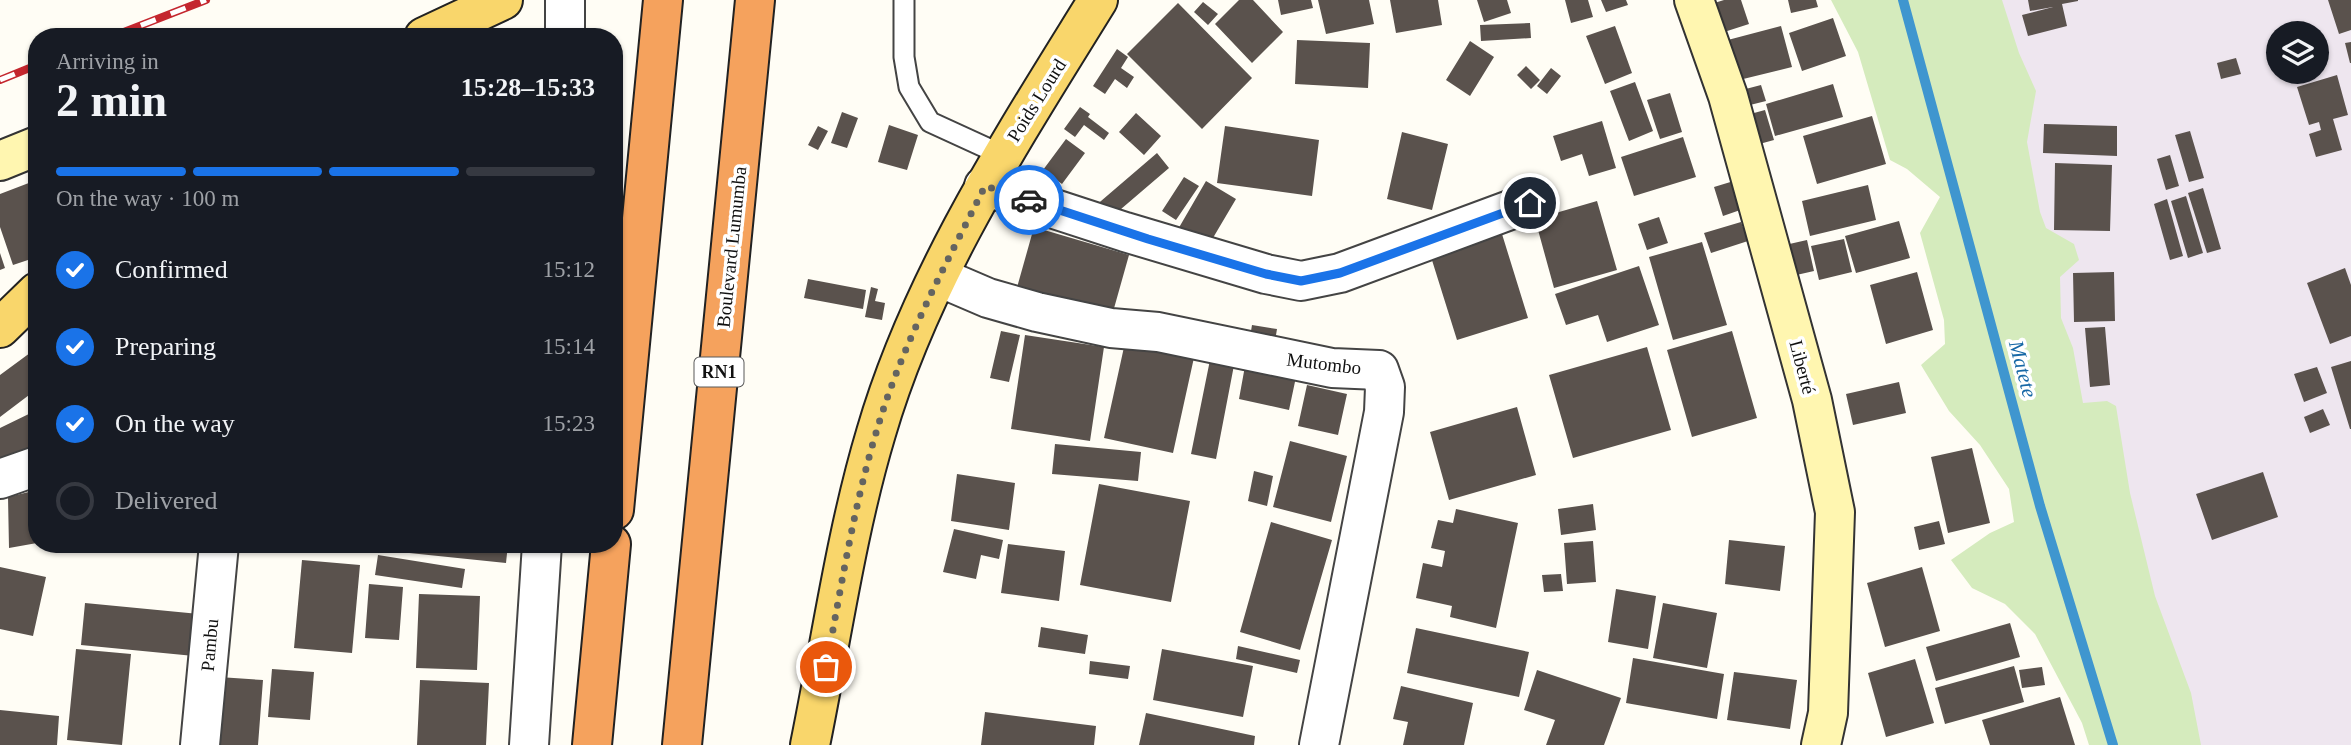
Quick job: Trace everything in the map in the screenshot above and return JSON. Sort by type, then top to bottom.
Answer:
[{"type":"highway","name":"Boulevard Lumumba","points":[[682,745],[755,0]]},
{"type":"highway","points":[[623,416],[662,7]]},
{"type":"highway","points":[[592,745],[610,553]]},
{"type":"main road","points":[[443,28],[503,0]]},
{"type":"main road","name":"Poids Lourd","points":[[810,745],[857,510],[876,432],[908,343],[993,170],[1098,0]]},
{"type":"main road","points":[[0,328],[28,301]]},
{"type":"street","points":[[565,0],[565,28]]},
{"type":"street","name":"Liberté","points":[[1694,0],[1728,96],[1812,400],[1835,512],[1828,713],[1821,745]]},
{"type":"street","points":[[0,161],[28,150]]},
{"type":"street","points":[[993,170],[1125,232],[1266,274],[1301,281],[1340,273],[1530,203]]},
{"type":"street","name":"Mutombo","points":[[939,277],[988,298],[1111,328],[1158,332],[1332,368],[1379,370],[1385,387],[1384,412],[1319,745]]},
{"type":"street","points":[[0,479],[28,469]]},
{"type":"street","name":"Pambu","points":[[200,745],[218,553]]},
{"type":"street","points":[[530,745],[541,553]]},
{"type":"lane","points":[[904,0],[904,57],[909,87],[930,122],[993,170]]},
{"type":"shaded area","points":[[1906,0],[2351,0],[2351,745],[2115,745]]},
{"type":"green space","points":[[1831,0],[2002,0],[2019,53],[2036,91],[2027,142],[2040,212],[2046,228],[2074,244],[2079,260],[2060,277],[2061,318],[2073,348],[2083,403],[2107,401],[2116,406],[2130,493],[2155,596],[2191,693],[2201,745],[2089,745],[2082,723],[2035,634],[2005,604],[1972,588],[1951,560],[1990,533],[2014,522],[2009,489],[1980,445],[1949,411],[1921,365],[1945,344],[1944,320],[1920,233],[1940,197],[1907,169],[1890,160],[1858,52]]},
{"type":"building","points":[[1239,0],[1253,0],[1283,32],[1252,63],[1215,24]]},
{"type":"building","points":[[1278,0],[1311,0],[1313,8],[1281,15]]},
{"type":"building","points":[[1318,0],[1369,0],[1374,24],[1326,34]]},
{"type":"building","points":[[1390,0],[1438,0],[1442,25],[1396,33]]},
{"type":"building","points":[[1477,0],[1507,0],[1511,13],[1484,22]]},
{"type":"building","points":[[1565,0],[1588,0],[1593,17],[1571,23]]},
{"type":"building","points":[[1601,0],[1626,0],[1628,5],[1606,12]]},
{"type":"building","points":[[1724,0],[1741,0],[1749,24],[1721,33],[1711,4]]},
{"type":"building","points":[[1788,0],[1816,0],[1818,7],[1791,13]]},
{"type":"building","points":[[2028,0],[2078,1],[2062,4],[2067,26],[2028,36],[2022,15],[2053,7],[2030,11]]},
{"type":"building","points":[[2328,0],[2351,0],[2351,30],[2339,34]]},
{"type":"building","points":[[1203,2],[1218,14],[1208,25],[1194,12]]},
{"type":"building","points":[[1178,3],[1252,78],[1202,129],[1127,54]]},
{"type":"building","points":[[1833,18],[1846,56],[1802,71],[1789,33]]},
{"type":"building","points":[[1530,23],[1531,38],[1481,41],[1480,25]]},
{"type":"building","points":[[1615,26],[1632,73],[1605,84],[1586,36]]},
{"type":"building","points":[[1781,26],[1792,67],[1735,81],[1724,41]]},
{"type":"building","points":[[1297,40],[1370,43],[1368,88],[1295,84]]},
{"type":"building","points":[[1470,41],[1494,57],[1470,96],[1446,80]]},
{"type":"building","points":[[2351,42],[2351,63],[2350,63],[2345,43]]},
{"type":"building","points":[[1117,49],[1128,57],[1121,68],[1134,77],[1127,88],[1115,79],[1105,94],[1093,86]]},
{"type":"building","points":[[2236,58],[2241,74],[2221,79],[2217,63]]},
{"type":"building","points":[[1526,66],[1540,80],[1531,89],[1517,75]]},
{"type":"building","points":[[1551,68],[1561,76],[1547,94],[1537,86]]},
{"type":"building","points":[[2337,75],[2348,115],[2333,119],[2342,150],[2316,157],[2309,134],[2321,130],[2319,122],[2309,125],[2297,87],[2329,84],[2329,77]]},
{"type":"building","points":[[1635,82],[1653,131],[1629,141],[1610,91]]},
{"type":"building","points":[[1833,84],[1843,117],[1775,136],[1766,104]]},
{"type":"building","points":[[1761,85],[1766,101],[1742,107],[1738,91]]},
{"type":"building","points":[[1670,93],[1682,132],[1660,139],[1647,100]]},
{"type":"building","points":[[1080,107],[1090,114],[1088,117],[1109,133],[1104,140],[1084,125],[1075,137],[1064,129]]},
{"type":"building","points":[[1765,110],[1774,140],[1752,146],[1743,116]]},
{"type":"building","points":[[842,112],[858,118],[847,148],[831,143]]},
{"type":"building","points":[[1136,113],[1161,136],[1144,155],[1119,132]]},
{"type":"building","points":[[1872,116],[1886,164],[1817,184],[1803,136]]},
{"type":"building","points":[[1602,121],[1616,168],[1589,176],[1582,154],[1561,161],[1553,136]]},
{"type":"building","points":[[2044,124],[2117,126],[2117,156],[2043,153]]},
{"type":"building","points":[[889,125],[918,135],[907,170],[878,162]]},
{"type":"building","points":[[818,126],[828,131],[818,150],[808,145]]},
{"type":"building","points":[[1225,126],[1319,140],[1312,196],[1217,183]]},
{"type":"building","points":[[2190,131],[2204,178],[2189,182],[2175,135]]},
{"type":"building","points":[[1402,132],[1448,144],[1432,210],[1387,199]]},
{"type":"building","points":[[1683,137],[1696,177],[1634,196],[1621,157]]},
{"type":"building","points":[[1066,139],[1085,153],[1062,184],[1043,170]]},
{"type":"building","points":[[1157,153],[1169,168],[1107,221],[1094,207]]},
{"type":"building","points":[[2170,155],[2179,186],[2166,190],[2157,159]]},
{"type":"building","points":[[2055,163],[2112,165],[2110,231],[2054,230]]},
{"type":"building","points":[[1184,177],[1199,186],[1176,220],[1162,211]]},
{"type":"building","points":[[1737,180],[1746,208],[1723,216],[1714,187]]},
{"type":"building","points":[[1206,181],[1236,199],[1207,248],[1177,231]]},
{"type":"building","points":[[28,183],[28,260],[13,265],[0,227],[0,194]]},
{"type":"building","points":[[1868,185],[1876,220],[1810,236],[1802,201]]},
{"type":"building","points":[[2203,188],[2221,249],[2207,253],[2188,193]]},
{"type":"building","points":[[2186,196],[2203,253],[2188,258],[2171,201]]},
{"type":"building","points":[[2167,199],[2183,256],[2170,260],[2154,204]]},
{"type":"building","points":[[1597,201],[1617,270],[1554,288],[1535,219]]},
{"type":"building","points":[[1659,217],[1668,243],[1647,250],[1638,224]]},
{"type":"building","points":[[1899,221],[1910,258],[1856,273],[1845,236]]},
{"type":"building","points":[[1741,222],[1748,241],[1711,253],[1704,233]]},
{"type":"building","points":[[1034,227],[1129,255],[1111,319],[1016,291]]},
{"type":"building","points":[[1502,234],[1528,318],[1457,340],[1431,257]]},
{"type":"building","points":[[1844,239],[1852,272],[1819,280],[1811,246]]},
{"type":"building","points":[[1807,240],[1814,271],[1792,276],[1785,245]]},
{"type":"building","points":[[1702,242],[1727,325],[1673,340],[1649,257]]},
{"type":"building","points":[[0,253],[5,268],[0,270]]},
{"type":"building","points":[[1639,266],[1659,325],[1607,342],[1598,315],[1566,325],[1555,294]]},
{"type":"building","points":[[2345,268],[2351,285],[2351,336],[2330,344],[2307,283]]},
{"type":"building","points":[[1917,272],[1933,330],[1886,344],[1870,285]]},
{"type":"building","points":[[2114,272],[2115,321],[2074,322],[2073,273]]},
{"type":"building","points":[[808,279],[866,290],[863,309],[804,298]]},
{"type":"building","points":[[871,287],[878,289],[875,301],[885,303],[882,320],[865,317]]},
{"type":"building","points":[[1252,325],[1277,329],[1274,347],[1249,343]]},
{"type":"building","points":[[2105,327],[2110,385],[2090,387],[2085,328]]},
{"type":"building","points":[[1001,331],[1020,335],[1009,382],[990,378]]},
{"type":"building","points":[[1732,331],[1757,418],[1692,437],[1667,350]]},
{"type":"building","points":[[1025,335],[1104,347],[1090,441],[1011,429]]},
{"type":"building","points":[[1126,338],[1195,353],[1173,453],[1104,438]]},
{"type":"building","points":[[1647,347],[1671,430],[1573,458],[1549,375]]},
{"type":"building","points":[[28,354],[28,396],[0,417],[0,375]]},
{"type":"building","points":[[1211,355],[1235,360],[1216,459],[1191,454]]},
{"type":"building","points":[[2351,361],[2351,429],[2350,429],[2331,367]]},
{"type":"building","points":[[1245,366],[1296,377],[1289,410],[1239,399]]},
{"type":"building","points":[[2317,367],[2327,393],[2304,402],[2294,374]]},
{"type":"building","points":[[1899,382],[1906,413],[1853,425],[1846,394]]},
{"type":"building","points":[[1307,385],[1347,394],[1338,435],[1298,426]]},
{"type":"building","points":[[1517,407],[1536,475],[1449,500],[1430,432]]},
{"type":"building","points":[[2323,409],[2330,425],[2310,433],[2304,417]]},
{"type":"building","points":[[28,414],[28,460],[0,474],[0,428]]},
{"type":"building","points":[[1290,441],[1347,456],[1331,522],[1273,507]]},
{"type":"building","points":[[1055,444],[1141,452],[1138,481],[1052,474]]},
{"type":"building","points":[[1972,448],[1990,523],[1948,533],[1931,457]]},
{"type":"building","points":[[1254,471],[1273,476],[1267,506],[1248,501]]},
{"type":"building","points":[[2263,472],[2278,517],[2212,540],[2196,494]]},
{"type":"building","points":[[957,474],[1015,483],[1009,530],[951,521]]},
{"type":"building","points":[[1099,484],[1190,501],[1171,602],[1080,585]]},
{"type":"building","points":[[28,492],[28,545],[9,548],[8,497]]},
{"type":"building","points":[[1593,504],[1596,530],[1561,535],[1558,509]]},
{"type":"building","points":[[1456,509],[1518,523],[1496,628],[1450,617],[1452,606],[1416,598],[1423,563],[1442,567],[1445,551],[1431,548],[1438,520],[1453,523]]},
{"type":"building","points":[[1939,521],[1945,544],[1919,550],[1914,527]]},
{"type":"building","points":[[1271,522],[1332,540],[1300,650],[1240,632]]},
{"type":"building","points":[[954,529],[1003,540],[999,559],[981,555],[976,579],[943,572]]},
{"type":"building","points":[[1729,540],[1785,546],[1780,591],[1725,584]]},
{"type":"building","points":[[1593,541],[1596,582],[1567,584],[1564,543]]},
{"type":"building","points":[[1008,544],[1065,551],[1059,601],[1001,593]]},
{"type":"building","points":[[409,553],[507,553],[506,563]]},
{"type":"building","points":[[378,555],[465,569],[462,588],[375,575]]},
{"type":"building","points":[[302,560],[360,565],[352,653],[294,648]]},
{"type":"building","points":[[0,567],[46,577],[33,636],[0,629]]},
{"type":"building","points":[[1922,567],[1940,631],[1885,647],[1867,583]]},
{"type":"building","points":[[1561,574],[1563,591],[1544,592],[1542,575]]},
{"type":"building","points":[[369,584],[403,587],[399,640],[365,638]]},
{"type":"building","points":[[1616,589],[1656,596],[1648,649],[1608,642]]},
{"type":"building","points":[[419,594],[480,596],[477,670],[416,668]]},
{"type":"building","points":[[85,603],[199,614],[194,656],[81,645]]},
{"type":"building","points":[[1663,603],[1717,613],[1707,668],[1653,658]]},
{"type":"building","points":[[2010,623],[2020,657],[1936,681],[1926,647]]},
{"type":"building","points":[[1041,627],[1088,635],[1085,654],[1038,647]]},
{"type":"building","points":[[1416,628],[1529,652],[1519,697],[1407,673]]},
{"type":"building","points":[[1238,646],[1300,660],[1297,673],[1236,659]]},
{"type":"building","points":[[76,649],[131,654],[122,745],[67,740]]},
{"type":"building","points":[[1162,649],[1253,666],[1243,717],[1153,700]]},
{"type":"building","points":[[1633,658],[1724,674],[1717,719],[1626,703]]},
{"type":"building","points":[[1915,659],[1934,723],[1886,737],[1868,673]]},
{"type":"building","points":[[1090,661],[1130,666],[1128,679],[1089,674]]},
{"type":"building","points":[[2014,666],[2024,702],[1945,724],[1935,688]]},
{"type":"building","points":[[2042,667],[2045,685],[2022,688],[2019,670]]},
{"type":"building","points":[[272,669],[314,672],[310,720],[268,717]]},
{"type":"building","points":[[1537,670],[1621,698],[1604,745],[1546,745],[1555,720],[1524,710]]},
{"type":"building","points":[[1734,672],[1797,680],[1790,729],[1727,720]]},
{"type":"building","points":[[219,677],[263,680],[258,745],[214,745]]},
{"type":"building","points":[[420,680],[489,683],[486,745],[417,745]]},
{"type":"building","points":[[1401,686],[1473,703],[1464,745],[1403,745],[1408,722],[1393,719]]},
{"type":"building","points":[[2060,697],[2075,745],[1990,745],[1982,720]]},
{"type":"building","points":[[0,710],[59,716],[57,745],[0,745]]},
{"type":"building","points":[[985,712],[1096,726],[1094,745],[981,745]]},
{"type":"building","points":[[1146,713],[1255,736],[1254,745],[1139,745]]},
{"type":"waterway","name":"Matete","points":[[1903,0],[2040,506],[2113,745]]},
{"type":"railway","points":[[134,28],[206,0]]},
{"type":"railway","points":[[0,80],[28,69]]},
{"type":"way so far","points":[[826,667],[857,510],[876,432],[908,343],[985,186],[1029,200]]},
{"type":"route","points":[[1029,200],[1148,239],[1266,274],[1301,281],[1340,273],[1530,203]]}]
